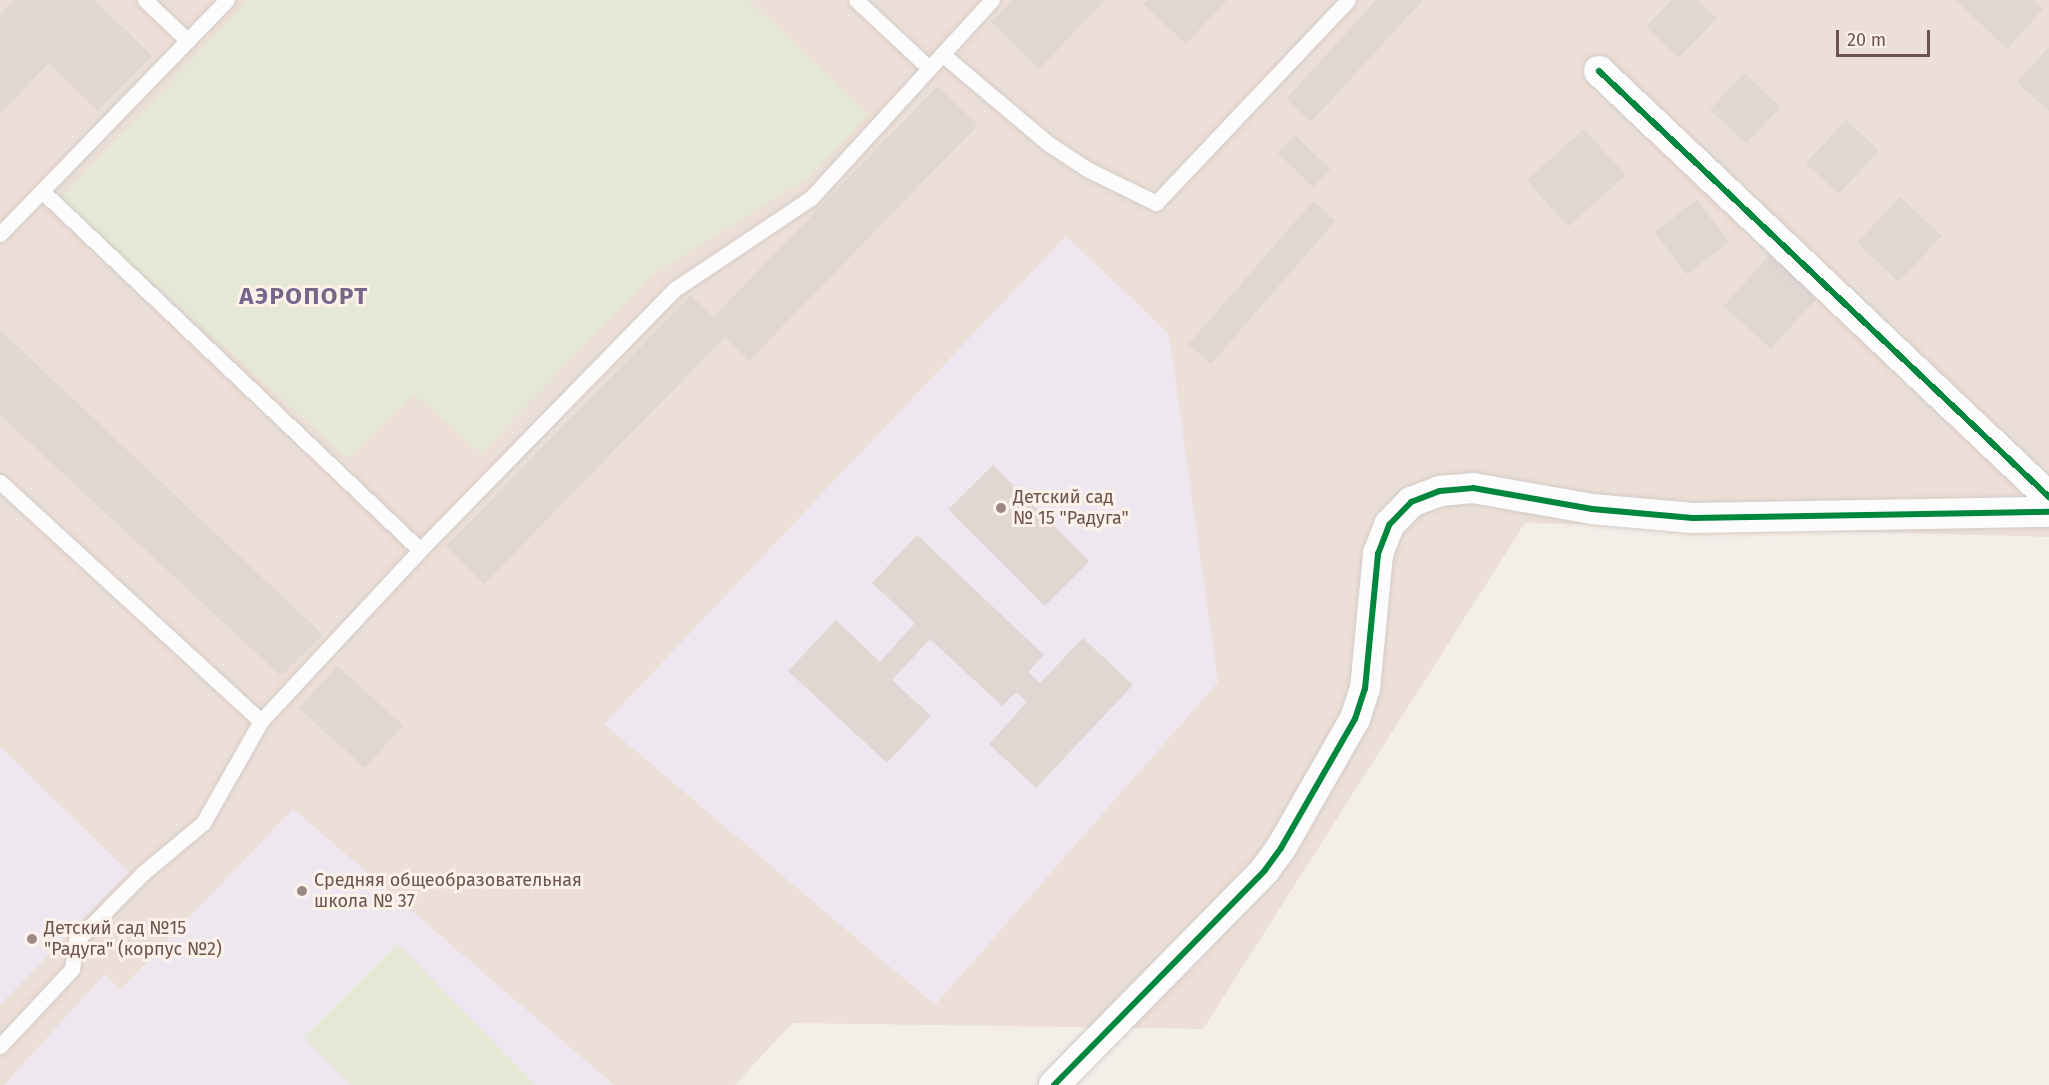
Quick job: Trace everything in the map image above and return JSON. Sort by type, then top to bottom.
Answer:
[{"type":"street","points":[[1599,71],[2049,497]]},
{"type":"street","points":[[1054,1085],[1265,870],[1281,848],[1355,719],[1365,689],[1378,554],[1389,525],[1411,502],[1440,491],[1473,488],[1592,509],[1693,518],[2049,512]]},
{"type":"lane","points":[[145,0],[188,41]]},
{"type":"lane","points":[[0,234],[227,0]]},
{"type":"lane","points":[[856,0],[929,68]]},
{"type":"lane","points":[[0,1046],[72,969],[76,941],[143,873],[203,823],[261,721],[420,550],[675,289],[812,198],[992,0]]},
{"type":"lane","points":[[942,54],[1049,144],[1087,168],[1155,203],[1348,0]]},
{"type":"lane","points":[[42,191],[420,550]]},
{"type":"lane","points":[[0,482],[261,721]]},
{"type":"shaded area","points":[[0,0],[2049,0],[2049,537],[1525,523],[1203,1029],[792,1023],[735,1085],[0,1085]]},
{"type":"shaded area","name":"Детский сад № 15 \"Радуга\"","points":[[1066,236],[1169,334],[1218,682],[935,1005],[604,724]]},
{"type":"shaded area","name":"Детский сад №15 \"Радуга\" (корпус №2)","points":[[0,747],[129,872],[0,1005]]},
{"type":"shaded area","name":"Средняя общеобразовательная школа № 37","points":[[293,809],[614,1085],[4,1085],[105,974],[120,990]]},
{"type":"green space","points":[[248,0],[748,0],[868,114],[811,176],[652,275],[481,453],[414,394],[347,458],[61,199]]},
{"type":"green space","points":[[397,944],[536,1085],[352,1085],[304,1037]]},
{"type":"building","points":[[14,0],[94,0],[152,56],[98,111],[49,63],[0,114],[0,15]]},
{"type":"building","points":[[1012,0],[1105,0],[1039,69],[991,22]]},
{"type":"building","points":[[1147,0],[1227,0],[1186,44],[1143,4]]},
{"type":"building","points":[[1376,0],[1423,0],[1311,122],[1286,99]]},
{"type":"building","points":[[1672,0],[1697,0],[1717,18],[1679,58],[1646,27]]},
{"type":"building","points":[[1956,0],[2033,0],[2043,9],[2007,49]]},
{"type":"building","points":[[2049,47],[2049,111],[2017,82]]},
{"type":"building","points":[[1744,73],[1781,107],[1746,144],[1710,110]]},
{"type":"building","points":[[938,86],[978,125],[749,361],[725,337],[484,584],[446,546],[691,295],[713,317]]},
{"type":"building","points":[[1846,120],[1879,151],[1839,194],[1806,163]]},
{"type":"building","points":[[1584,129],[1625,175],[1568,227],[1527,181]]},
{"type":"building","points":[[1295,135],[1330,169],[1313,187],[1278,153]]},
{"type":"building","points":[[1900,197],[1942,236],[1899,282],[1857,243]]},
{"type":"building","points":[[1697,200],[1729,242],[1687,274],[1655,232]]},
{"type":"building","points":[[1313,201],[1336,221],[1211,364],[1188,344]]},
{"type":"building","points":[[1773,251],[1821,294],[1771,349],[1723,306]]},
{"type":"building","points":[[0,330],[323,635],[281,676],[0,415]]},
{"type":"building","points":[[993,465],[1089,561],[1045,606],[948,510]]},
{"type":"building","points":[[917,535],[1044,655],[1028,672],[1040,683],[1083,638],[1133,685],[1036,788],[989,744],[1027,702],[1016,692],[1002,706],[930,639],[892,680],[931,716],[887,763],[788,671],[836,620],[880,662],[915,623],[872,583]]},
{"type":"building","points":[[337,666],[403,726],[365,768],[299,708]]},
{"type":"cycle path","points":[[1599,71],[2049,497]]},
{"type":"cycle path","points":[[1054,1085],[1265,870],[1281,848],[1355,719],[1365,689],[1378,554],[1389,525],[1411,502],[1440,491],[1473,488],[1592,509],[1693,518],[2049,512]]},
{"type":"place","name":"Детский сад № 15 \"Радуга\"","points":[[1001,508]]},
{"type":"place","name":"Средняя общеобразовательная школа № 37","points":[[302,891]]},
{"type":"place","name":"Детский сад №15 \"Радуга\" (корпус №2)","points":[[32,939]]},
{"type":"district","name":"АЭРОПОРТ","points":[[304,297]]}]
